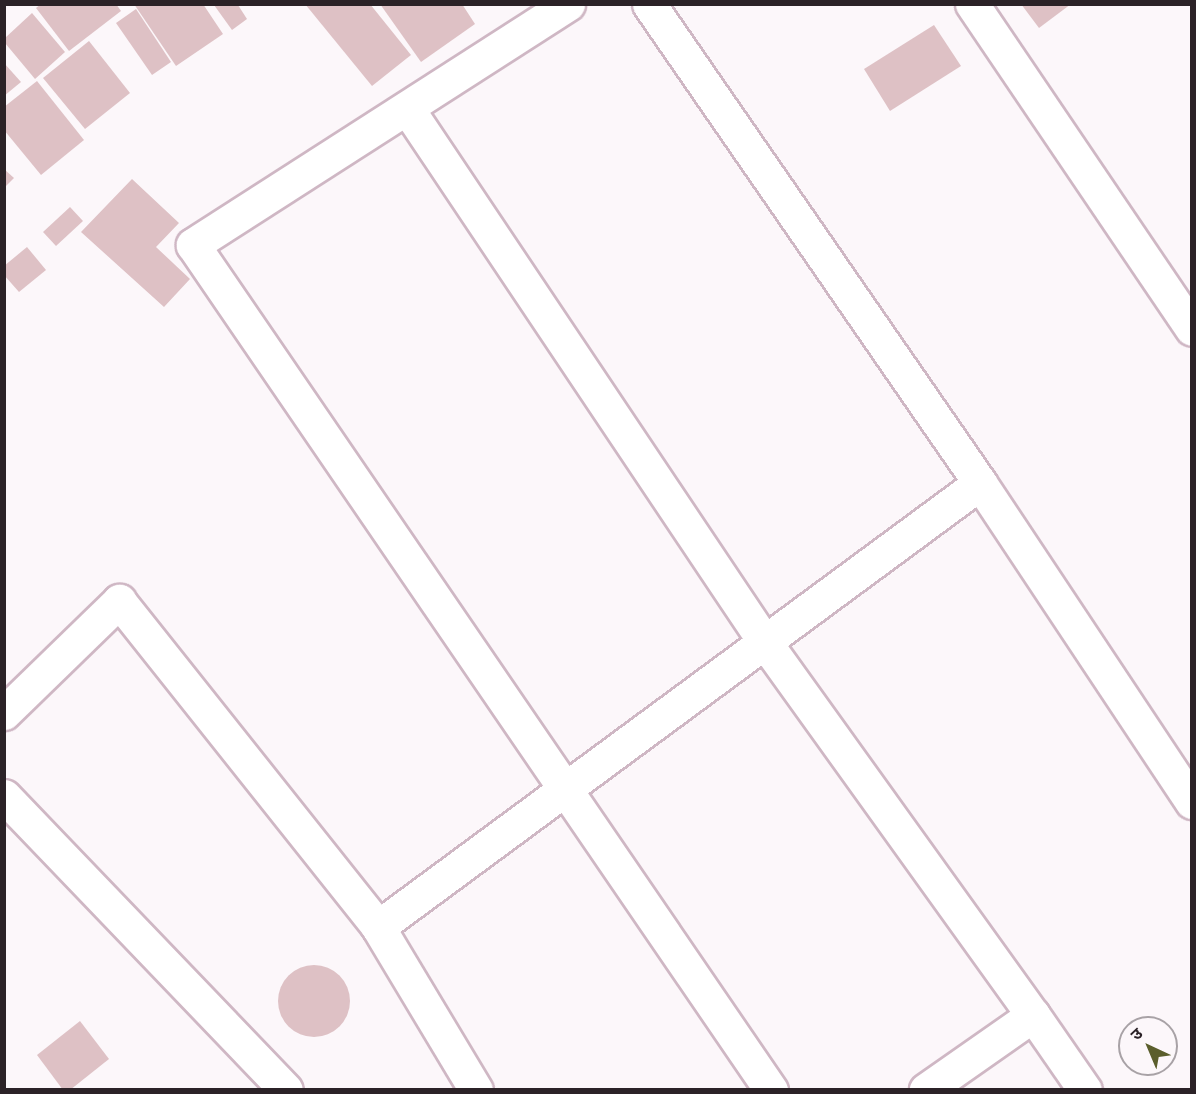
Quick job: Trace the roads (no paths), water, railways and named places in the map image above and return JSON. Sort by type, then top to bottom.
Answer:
[{"type":"street","points":[[568,4],[193,245],[771,1089]]},
{"type":"street","points":[[648,4],[980,483],[1191,802]]},
{"type":"street","points":[[972,4],[1191,329]]},
{"type":"street","points":[[407,108],[764,641],[1084,1089]]},
{"type":"street","points":[[378,927],[980,483]]},
{"type":"street","points":[[4,714],[119,601],[378,927],[476,1089]]},
{"type":"street","points":[[4,796],[286,1089]]},
{"type":"street","points":[[926,1089],[1033,1015]]}]
